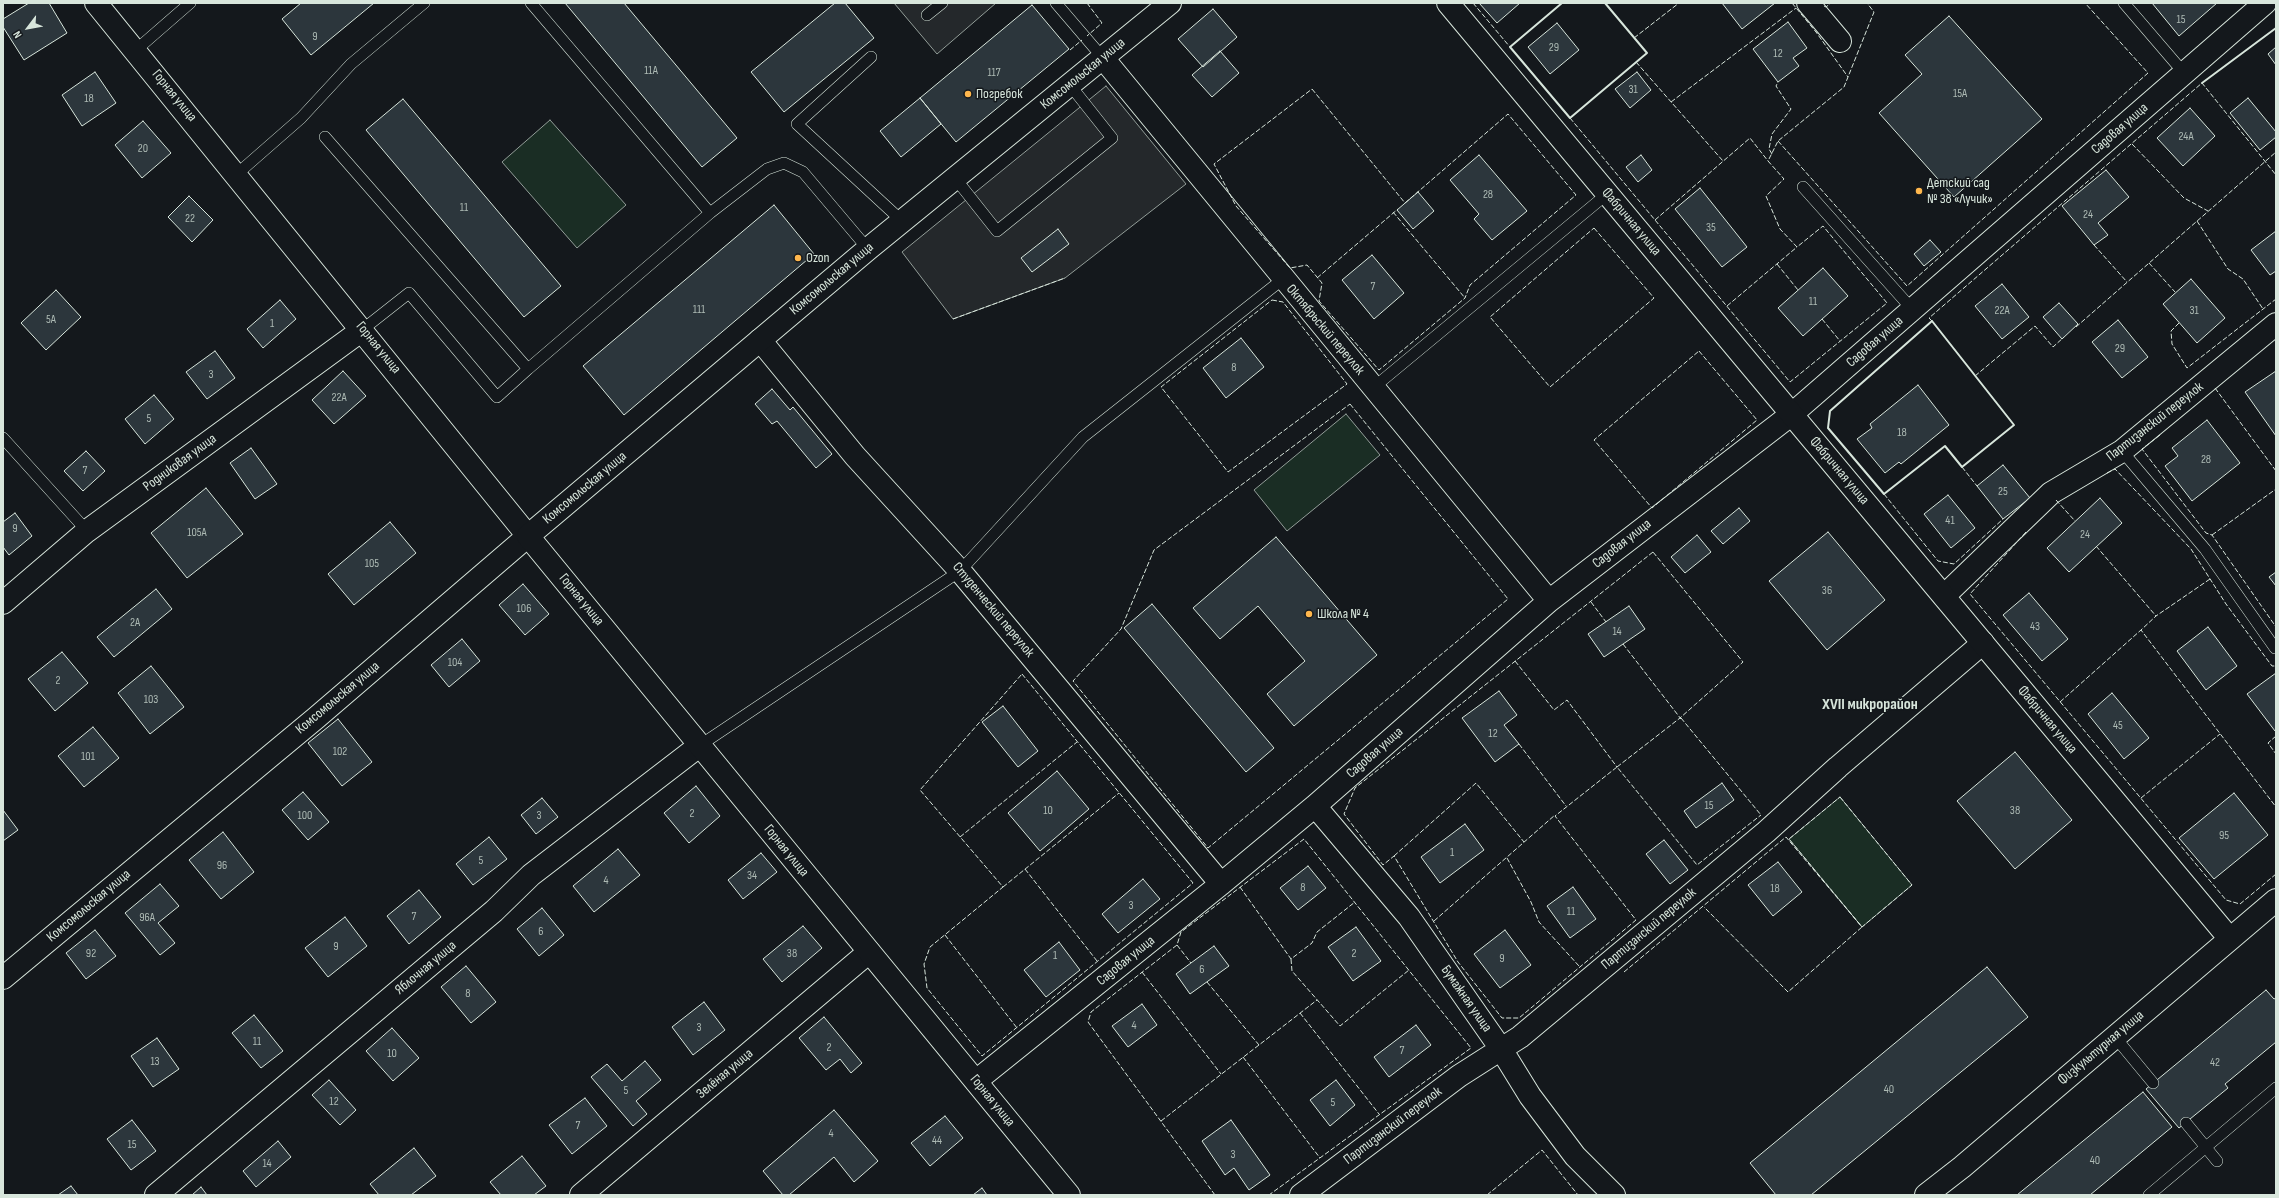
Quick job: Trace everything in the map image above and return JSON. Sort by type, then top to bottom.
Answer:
[{"type":"street","name":"Горная улица","points":[[96,3],[237,174],[699,746],[1069,1195]]},
{"type":"street","name":"Комсомольская улица","points":[[3,978],[316,718],[528,536],[868,249],[1170,3]]},
{"type":"street","name":"Фабричная улица","points":[[1448,3],[2230,939]]},
{"type":"street","points":[[1808,3],[1840,41]]},
{"type":"street","name":"Садовая улица","points":[[976,1081],[1221,884],[1315,806],[1549,601],[1792,414],[2265,3]]},
{"type":"street","name":"Октябрьский переулок","points":[[1103,58],[1549,601]]},
{"type":"street","name":"Партизанский переулок","points":[[1944,596],[2051,493],[2122,451],[2276,324]]},
{"type":"street","name":"Родниковая улица","points":[[3,603],[88,531],[362,330]]},
{"type":"street","name":"Студенческий переулок","points":[[760,340],[855,456],[960,571],[1221,884]]},
{"type":"street","name":"Партизанский переулок","points":[[1301,1195],[1459,1076],[1520,1037],[1766,832],[1843,762],[1983,643]]},
{"type":"street","name":"Яблочная улица","points":[[156,1195],[494,911],[531,875],[699,746]]},
{"type":"street","name":"Бумажная улица","points":[[1315,806],[1409,917],[1502,1049],[1530,1096],[1575,1156],[1614,1195]]},
{"type":"street","name":"Физкультурная улица","points":[[1926,1195],[1962,1167],[2276,900]]},
{"type":"street","name":"Зелёная улица","points":[[581,1195],[870,952]]},
{"type":"lane","points":[[136,50],[190,3]]},
{"type":"lane","points":[[237,174],[301,118],[351,64],[424,3]]},
{"type":"lane","points":[[531,3],[710,213]]},
{"type":"lane","points":[[927,15],[942,3]]},
{"type":"lane","points":[[1056,3],[1103,58]]},
{"type":"lane","points":[[2124,3],[2184,74]]},
{"type":"lane","points":[[870,57],[797,124],[902,221]]},
{"type":"lane","points":[[955,178],[997,230],[1106,143],[1112,138],[1070,85]]},
{"type":"lane","points":[[325,137],[528,369]]},
{"type":"lane","points":[[362,330],[409,293],[497,397],[710,213],[767,169],[784,163],[803,172],[868,249]]},
{"type":"lane","points":[[1803,187],[1912,309]]},
{"type":"lane","points":[[1373,388],[1607,194]]},
{"type":"lane","points":[[699,746],[960,571],[1083,436],[1283,279]]},
{"type":"lane","points":[[3,438],[88,531]]},
{"type":"lane","points":[[2122,451],[2205,549],[2275,648]]},
{"type":"lane","points":[[2115,1037],[2153,1083]]},
{"type":"lane","points":[[2149,1195],[2276,1088]]},
{"type":"lane","points":[[2186,1122],[2217,1161]]},
{"type":"green space","points":[[550,120],[626,205],[577,248],[502,162]]},
{"type":"green space","points":[[1346,414],[1380,455],[1287,531],[1254,490]]},
{"type":"green space","points":[[1840,797],[1912,885],[1862,927],[1789,839]]},
{"type":"shaded area","points":[[894,3],[996,3],[937,54]]},
{"type":"shaded area","points":[[1106,86],[1186,184],[1065,278],[953,319],[902,252]]},
{"type":"building","points":[[29,3],[49,3],[67,33],[24,60],[3,27],[3,19]]},
{"type":"building","points":[[301,3],[374,3],[311,55],[282,19]]},
{"type":"building","points":[[565,3],[624,3],[737,138],[702,167]]},
{"type":"building","points":[[835,3],[845,3],[874,38],[784,112],[751,72]]},
{"type":"building","points":[[1479,3],[1520,3],[1497,23]]},
{"type":"building","points":[[1722,3],[1775,3],[1742,29]]},
{"type":"building","points":[[2152,3],[2217,3],[2179,36]]},
{"type":"building","points":[[1032,5],[1069,49],[956,142],[920,98]]},
{"type":"building","points":[[1213,9],[1237,37],[1203,67],[1178,39]]},
{"type":"building","points":[[1949,16],[2042,119],[1954,197],[1879,113],[1922,74],[1905,55]]},
{"type":"building","points":[[1788,22],[1807,48],[1793,58],[1799,66],[1778,82],[1753,49]]},
{"type":"building","points":[[1557,23],[1579,50],[1550,74],[1528,47]]},
{"type":"building","points":[[2276,47],[2276,65],[2268,54]]},
{"type":"building","points":[[1220,51],[1239,73],[1212,97],[1192,75]]},
{"type":"building","points":[[95,72],[116,103],[82,126],[62,95]]},
{"type":"building","points":[[1637,72],[1651,90],[1630,108],[1615,89]]},
{"type":"building","points":[[920,98],[941,124],[901,157],[880,131]]},
{"type":"building","points":[[2248,98],[2276,132],[2276,137],[2260,150],[2230,113]]},
{"type":"building","points":[[403,99],[561,286],[524,317],[366,130]]},
{"type":"building","points":[[2190,108],[2215,136],[2183,166],[2157,138]]},
{"type":"building","points":[[143,121],[171,153],[142,178],[115,145]]},
{"type":"building","points":[[1479,155],[1527,211],[1492,240],[1474,219],[1479,214],[1450,180]]},
{"type":"building","points":[[1641,155],[1652,170],[1638,182],[1626,167]]},
{"type":"building","points":[[2106,170],[2129,197],[2098,223],[2108,235],[2094,245],[2062,206]]},
{"type":"building","points":[[1700,188],[1747,247],[1722,267],[1675,209]]},
{"type":"building","points":[[1418,192],[1434,211],[1413,229],[1397,210]]},
{"type":"building","points":[[189,196],[213,220],[192,242],[168,217]]},
{"type":"building","points":[[774,205],[814,254],[624,415],[583,366]]},
{"type":"building","points":[[1058,229],[1069,244],[1032,272],[1021,258]]},
{"type":"building","points":[[2276,231],[2276,271],[2270,275],[2251,250]]},
{"type":"building","points":[[1930,240],[1941,252],[1924,266],[1914,254]]},
{"type":"building","points":[[1372,255],[1404,293],[1374,319],[1342,280]]},
{"type":"building","points":[[1823,268],[1848,296],[1803,336],[1778,308]]},
{"type":"building","points":[[2191,279],[2225,318],[2197,343],[2163,304]]},
{"type":"building","points":[[2002,284],[2029,317],[2002,339],[1975,306]]},
{"type":"building","points":[[56,290],[81,317],[46,350],[21,323]]},
{"type":"building","points":[[280,300],[296,319],[263,348],[247,329]]},
{"type":"building","points":[[2059,303],[2078,324],[2062,339],[2043,317]]},
{"type":"building","points":[[2118,320],[2148,357],[2122,378],[2092,342]]},
{"type":"building","points":[[1241,338],[1264,367],[1226,398],[1203,368]]},
{"type":"building","points":[[215,351],[235,378],[207,399],[186,372]]},
{"type":"building","points":[[343,371],[366,396],[334,424],[312,400]]},
{"type":"building","points":[[2276,371],[2276,436],[2245,392]]},
{"type":"building","points":[[1918,385],[1949,425],[1901,464],[1899,462],[1885,473],[1857,439],[1872,428],[1870,424]]},
{"type":"building","points":[[772,389],[790,410],[793,407],[832,454],[816,468],[777,421],[772,424],[755,404]]},
{"type":"building","points":[[154,395],[174,419],[145,444],[125,419]]},
{"type":"building","points":[[2207,420],[2240,463],[2192,501],[2165,466],[2178,456],[2172,448]]},
{"type":"building","points":[[251,448],[277,484],[255,499],[230,463]]},
{"type":"building","points":[[86,451],[105,471],[83,491],[64,471]]},
{"type":"building","points":[[2003,465],[2030,498],[2003,519],[1977,486]]},
{"type":"building","points":[[206,488],[243,534],[187,578],[151,533]]},
{"type":"building","points":[[1948,495],[1975,528],[1951,548],[1924,514]]},
{"type":"building","points":[[2100,498],[2122,523],[2069,572],[2047,548]]},
{"type":"building","points":[[1739,508],[1750,521],[1723,544],[1711,531]]},
{"type":"building","points":[[15,513],[32,536],[9,555],[3,547],[3,522]]},
{"type":"building","points":[[390,522],[416,553],[354,605],[328,574]]},
{"type":"building","points":[[1828,532],[1885,600],[1827,650],[1769,581]]},
{"type":"building","points":[[1697,535],[1711,552],[1685,573],[1671,557]]},
{"type":"building","points":[[1276,537],[1377,655],[1294,726],[1267,694],[1305,661],[1258,606],[1220,639],[1193,608]]},
{"type":"building","points":[[2276,572],[2276,586],[2269,577]]},
{"type":"building","points":[[523,584],[549,614],[525,635],[499,605]]},
{"type":"building","points":[[156,589],[172,609],[114,657],[97,637]]},
{"type":"building","points":[[2029,593],[2068,639],[2042,661],[2003,615]]},
{"type":"building","points":[[1152,604],[1274,748],[1246,772],[1124,628]]},
{"type":"building","points":[[1629,606],[1645,629],[1604,657],[1588,634]]},
{"type":"building","points":[[2208,627],[2237,666],[2206,690],[2177,651]]},
{"type":"building","points":[[462,639],[480,661],[449,687],[431,665]]},
{"type":"building","points":[[62,652],[88,683],[55,711],[28,679]]},
{"type":"building","points":[[151,666],[184,707],[150,734],[118,693]]},
{"type":"building","points":[[2276,673],[2276,731],[2275,731],[2247,694]]},
{"type":"building","points":[[1499,691],[1517,715],[1504,725],[1519,744],[1495,762],[1462,718]]},
{"type":"building","points":[[2112,693],[2149,738],[2124,759],[2088,714]]},
{"type":"building","points":[[1003,706],[1038,751],[1018,767],[982,722]]},
{"type":"building","points":[[338,719],[372,762],[342,786],[308,743]]},
{"type":"building","points":[[93,727],[119,758],[84,787],[58,756]]},
{"type":"building","points":[[2015,752],[2072,820],[2015,869],[1957,801]]},
{"type":"building","points":[[1057,771],[1089,809],[1040,851],[1008,813]]},
{"type":"building","points":[[1722,783],[1734,800],[1696,828],[1684,811]]},
{"type":"building","points":[[696,786],[720,816],[689,843],[664,813]]},
{"type":"building","points":[[303,792],[329,822],[308,840],[282,810]]},
{"type":"building","points":[[2234,793],[2268,835],[2214,879],[2179,838]]},
{"type":"building","points":[[542,798],[558,817],[536,834],[521,815]]},
{"type":"building","points":[[3,810],[18,830],[3,841]]},
{"type":"building","points":[[1465,824],[1484,850],[1440,883],[1421,857]]},
{"type":"building","points":[[223,832],[254,872],[221,899],[189,860]]},
{"type":"building","points":[[489,837],[507,859],[473,885],[456,864]]},
{"type":"building","points":[[1664,840],[1688,870],[1670,884],[1646,854]]},
{"type":"building","points":[[618,849],[640,875],[594,912],[573,886]]},
{"type":"building","points":[[761,853],[777,872],[743,899],[728,880]]},
{"type":"building","points":[[1778,862],[1802,892],[1773,916],[1748,885]]},
{"type":"building","points":[[1308,866],[1326,888],[1298,910],[1280,888]]},
{"type":"building","points":[[1143,879],[1160,899],[1118,933],[1102,914]]},
{"type":"building","points":[[160,884],[179,906],[158,923],[175,943],[160,955],[125,913]]},
{"type":"building","points":[[1573,887],[1596,919],[1570,938],[1547,906]]},
{"type":"building","points":[[419,890],[441,917],[409,944],[387,916]]},
{"type":"building","points":[[542,908],[564,935],[539,956],[517,929]]},
{"type":"building","points":[[345,917],[367,946],[328,977],[305,948]]},
{"type":"building","points":[[803,926],[822,948],[782,982],[763,959]]},
{"type":"building","points":[[1356,927],[1381,961],[1353,981],[1328,947]]},
{"type":"building","points":[[95,930],[116,956],[86,979],[66,953]]},
{"type":"building","points":[[1505,930],[1531,965],[1500,988],[1474,954]]},
{"type":"building","points":[[1059,942],[1080,970],[1046,997],[1024,970]]},
{"type":"building","points":[[1214,946],[1229,966],[1190,994],[1176,974]]},
{"type":"building","points":[[466,966],[496,1002],[471,1023],[441,987]]},
{"type":"building","points":[[1987,967],[2028,1017],[1811,1195],[1776,1195],[1750,1163]]},
{"type":"building","points":[[2266,990],[2274,999],[2276,998],[2276,1042],[2225,1084],[2228,1088],[2179,1128],[2146,1089]]},
{"type":"building","points":[[704,1002],[725,1030],[693,1055],[672,1027]]},
{"type":"building","points":[[1142,1004],[1157,1025],[1128,1047],[1112,1026]]},
{"type":"building","points":[[254,1015],[283,1051],[261,1068],[232,1033]]},
{"type":"building","points":[[824,1017],[862,1063],[851,1073],[840,1059],[826,1070],[799,1038]]},
{"type":"building","points":[[1416,1025],[1431,1045],[1389,1077],[1374,1057]]},
{"type":"building","points":[[392,1028],[419,1058],[393,1081],[366,1051]]},
{"type":"building","points":[[157,1038],[179,1069],[153,1087],[131,1056]]},
{"type":"building","points":[[645,1061],[661,1080],[636,1101],[647,1114],[633,1126],[591,1077],[607,1064],[622,1081]]},
{"type":"building","points":[[329,1080],[356,1110],[340,1125],[312,1095]]},
{"type":"building","points":[[1336,1080],[1355,1105],[1330,1126],[1310,1100]]},
{"type":"building","points":[[2143,1092],[2172,1127],[2090,1195],[2017,1195]]},
{"type":"building","points":[[585,1098],[607,1126],[572,1154],[549,1125]]},
{"type":"building","points":[[834,1110],[878,1161],[854,1182],[834,1157],[789,1195],[783,1195],[763,1171]]},
{"type":"building","points":[[945,1116],[963,1138],[930,1166],[911,1143]]},
{"type":"building","points":[[132,1120],[156,1151],[131,1170],[107,1139]]},
{"type":"building","points":[[1231,1120],[1270,1175],[1249,1190],[1234,1168],[1225,1175],[1202,1141]]},
{"type":"building","points":[[278,1141],[291,1157],[256,1187],[243,1171]]},
{"type":"building","points":[[414,1148],[436,1176],[411,1195],[379,1195],[370,1184]]},
{"type":"building","points":[[522,1156],[546,1186],[534,1195],[501,1195],[490,1182]]},
{"type":"building","points":[[71,1186],[78,1195],[58,1195]]},
{"type":"building","points":[[201,1187],[207,1195],[192,1195]]},
{"type":"building","points":[[982,1188],[987,1195],[973,1195]]},
{"type":"fence","points":[[1087,3],[1102,23],[1087,36]]},
{"type":"fence","points":[[1473,3],[1510,47]]},
{"type":"fence","points":[[1634,38],[1679,3]]},
{"type":"fence","points":[[1792,3],[1816,32],[1848,77]]},
{"type":"fence","points":[[1824,6],[1826,7],[1831,3]]},
{"type":"fence","points":[[1570,118],[1790,382],[1887,303],[1823,226],[1797,247],[1780,229],[1766,196],[1784,179],[1768,161],[1778,141],[1844,87],[1874,12],[1867,3]]},
{"type":"fence","points":[[1778,141],[1907,286],[2148,73],[2085,3]]},
{"type":"fence","points":[[1671,102],[1796,8]]},
{"type":"fence","points":[[1070,50],[1082,40]]},
{"type":"fence","points":[[1636,62],[1723,161]]},
{"type":"fence","points":[[1772,154],[1769,149],[1772,134],[1791,109],[1776,86],[1778,82]]},
{"type":"fence","points":[[1932,321],[1929,318],[2202,83],[2276,175]]},
{"type":"fence","points":[[1312,89],[1405,203],[1508,114],[1576,195],[1470,285],[1465,298],[1379,370],[1319,301],[1322,283],[1307,265],[1290,268],[1236,206],[1214,164],[1312,89]]},
{"type":"fence","points":[[1655,220],[1750,138],[1768,161]]},
{"type":"fence","points":[[2132,144],[2184,198],[2208,211]]},
{"type":"fence","points":[[2076,327],[2276,152]]},
{"type":"fence","points":[[1317,278],[1398,209]]},
{"type":"fence","points":[[1393,212],[1465,298]]},
{"type":"fence","points":[[2197,221],[2228,269],[2243,279],[2263,309]]},
{"type":"fence","points":[[1594,228],[1654,298],[1550,387],[1490,317],[1594,228]]},
{"type":"fence","points":[[2094,245],[2127,282]]},
{"type":"fence","points":[[1727,306],[1797,247]]},
{"type":"fence","points":[[2149,263],[2175,292]]},
{"type":"fence","points":[[1777,264],[1798,290]]},
{"type":"fence","points":[[953,319],[1065,278]]},
{"type":"fence","points":[[2179,323],[2171,331],[2172,344],[2187,368],[2276,299]]},
{"type":"fence","points":[[1272,300],[1283,302],[1347,384],[1228,472],[1161,387],[1272,300]]},
{"type":"fence","points":[[1822,319],[1840,341]]},
{"type":"fence","points":[[1975,376],[2035,326],[2053,347],[2064,337]]},
{"type":"fence","points":[[1699,351],[1757,420],[1652,508],[1594,440],[1699,351]]},
{"type":"fence","points":[[2215,388],[2276,471]]},
{"type":"fence","points":[[1350,404],[1508,599],[1208,848],[1073,681],[1121,629],[1154,550],[1350,404]]},
{"type":"fence","points":[[2160,435],[2142,449],[2206,533],[2212,535],[2276,627]]},
{"type":"fence","points":[[1962,467],[1977,486]]},
{"type":"fence","points":[[2107,473],[2115,469],[2191,549],[2226,604],[2272,666],[2276,666]]},
{"type":"fence","points":[[2212,535],[2276,489]]},
{"type":"fence","points":[[1884,494],[1938,561],[1954,564],[2003,519]]},
{"type":"fence","points":[[2056,500],[2075,521]]},
{"type":"fence","points":[[2026,532],[1970,594],[2226,900],[2240,904],[2276,874]]},
{"type":"fence","points":[[2096,546],[2156,616]]},
{"type":"fence","points":[[1653,552],[1355,788],[1344,814],[1383,865],[1394,856],[1458,962],[1502,1018],[1519,1018],[1636,920],[1555,816],[1617,767],[1697,865],[1761,815]]},
{"type":"fence","points":[[1617,767],[1680,718],[1743,662],[1653,552]]},
{"type":"fence","points":[[2210,579],[2156,616],[2141,630],[2276,807]]},
{"type":"fence","points":[[1591,602],[1606,622]]},
{"type":"fence","points":[[2060,702],[2141,630]]},
{"type":"fence","points":[[1623,644],[1681,719]]},
{"type":"fence","points":[[1515,661],[1554,710],[1567,700],[1617,767]]},
{"type":"fence","points":[[1022,674],[1193,883],[982,1056],[927,988],[924,964],[930,947],[1003,887],[920,790],[1022,674]]},
{"type":"fence","points":[[1681,718],[1761,815]]},
{"type":"fence","points":[[2141,798],[2220,734]]},
{"type":"fence","points":[[2276,736],[2268,743],[2276,754]]},
{"type":"fence","points":[[960,837],[1077,742]]},
{"type":"fence","points":[[1519,744],[1566,806]]},
{"type":"fence","points":[[1394,856],[1476,783],[1524,842]]},
{"type":"fence","points":[[1003,887],[1119,793]]},
{"type":"fence","points":[[1840,797],[1912,885],[1862,927],[1789,839],[1840,797]]},
{"type":"fence","points":[[1434,921],[1555,815]]},
{"type":"fence","points":[[1624,972],[1786,837],[1862,927],[1788,992],[1704,907]]},
{"type":"fence","points":[[1215,1195],[1088,1022],[1091,1012],[1177,945],[1181,932],[1304,839],[1471,1048],[1269,1195]]},
{"type":"fence","points":[[1507,858],[1531,902],[1539,922],[1579,966]]},
{"type":"fence","points":[[1025,869],[1097,961]]},
{"type":"fence","points":[[1240,887],[1291,959],[1312,943],[1317,932],[1355,902]]},
{"type":"fence","points":[[945,935],[1017,1028]]},
{"type":"fence","points":[[1177,945],[1191,963]]},
{"type":"fence","points":[[1291,959],[1292,971],[1340,1026],[1409,970]]},
{"type":"fence","points":[[1142,972],[1221,1074]]},
{"type":"fence","points":[[1207,982],[1259,1045]]},
{"type":"fence","points":[[1161,1121],[1317,1000]]},
{"type":"fence","points":[[1300,1013],[1379,1114]]},
{"type":"fence","points":[[1243,1057],[1320,1158]]},
{"type":"fence","points":[[1487,1195],[1542,1150],[1578,1195]]},
{"type":"wall","points":[[1562,3],[1510,47],[1570,118],[1647,53],[1605,3]]},
{"type":"wall","points":[[2202,83],[2276,28]]},
{"type":"wall","points":[[1932,321],[2014,425],[1962,467],[1945,446],[1884,494],[1828,428],[1830,411],[1932,321]]},
{"type":"place","name":"Погребок","points":[[968,94]]},
{"type":"place","name":"Детский сад № 38 «Лучик»","points":[[1919,191]]},
{"type":"place","name":"Ozon","points":[[798,258]]},
{"type":"place","name":"Школа № 4","points":[[1309,614]]},
{"type":"district","name":"XVII микрорайон","points":[[1870,705]]}]
